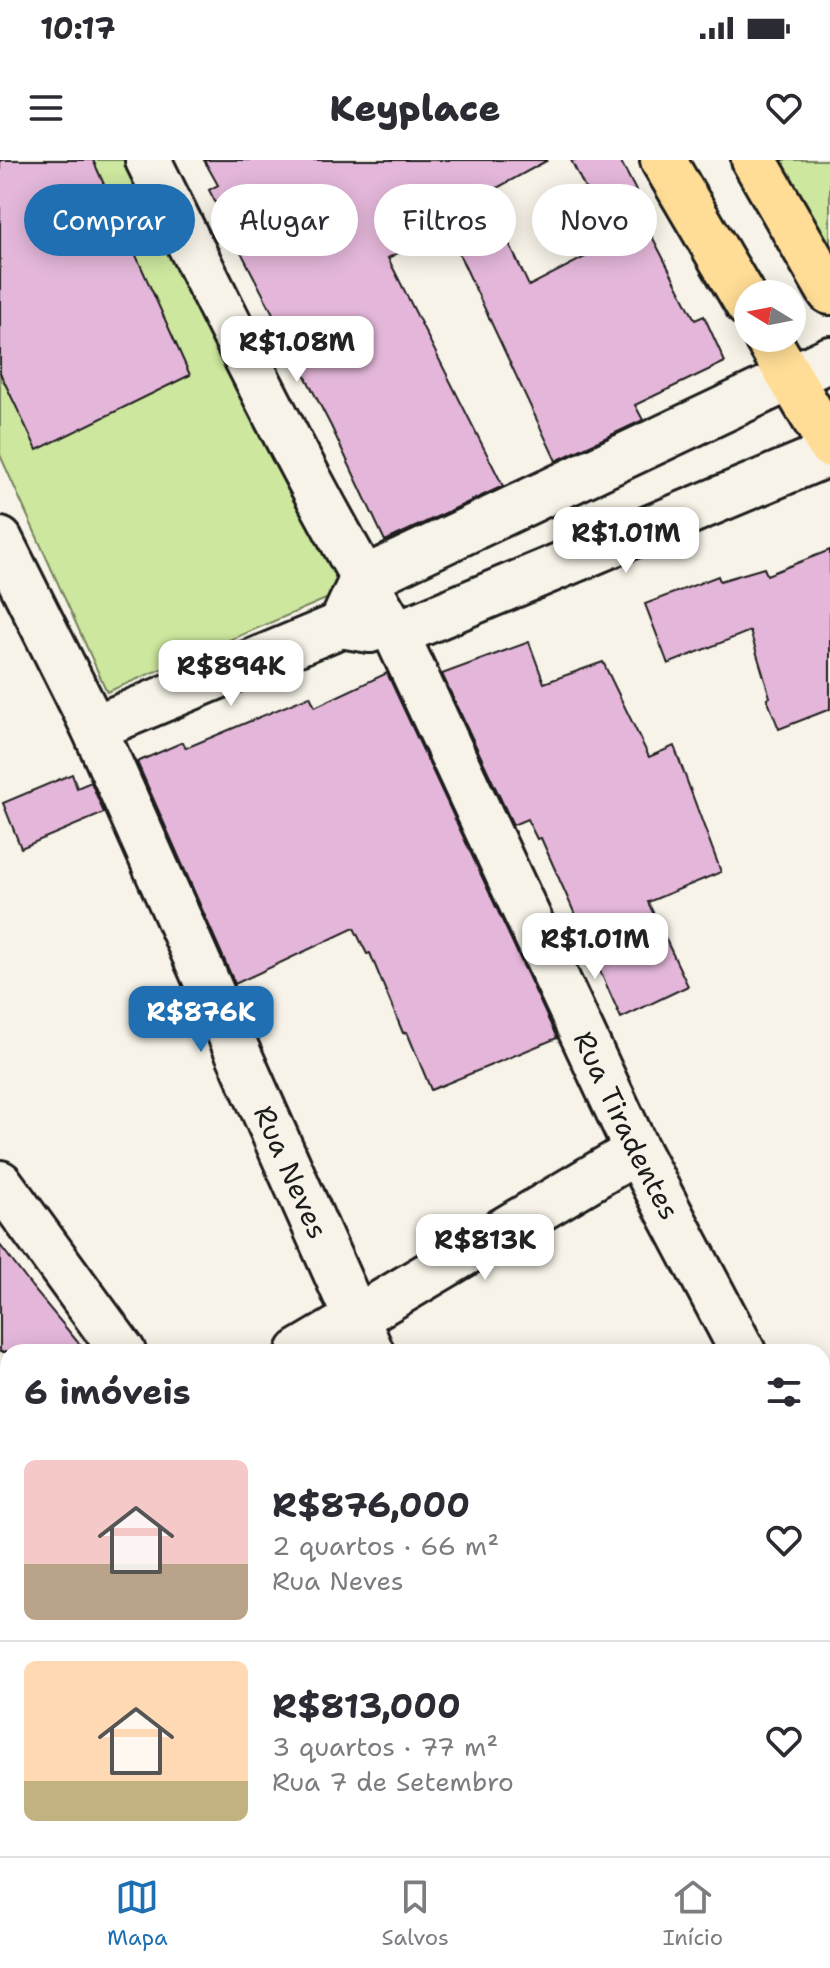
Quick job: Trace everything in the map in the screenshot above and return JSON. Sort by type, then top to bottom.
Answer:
[{"type":"main road","points":[[663,160],[734,281]]},
{"type":"main road","points":[[754,160],[830,292]]},
{"type":"main road","points":[[775,352],[830,445]]},
{"type":"street","name":"Rua Tiradentes","points":[[148,160],[284,436],[362,580],[396,634],[637,1151],[739,1344]]},
{"type":"street","points":[[341,625],[362,580],[792,380],[830,359]]},
{"type":"street","points":[[94,728],[341,625],[396,634],[830,453]]},
{"type":"street","name":"Rua Neves","points":[[0,540],[94,728],[364,1336]]},
{"type":"street","points":[[332,1344],[364,1336],[637,1151]]},
{"type":"street","points":[[0,1183],[117,1344]]},
{"type":"green space","points":[[0,160],[127,160],[140,184],[24,184],[24,256],[177,256],[352,588],[107,692],[0,455]]},
{"type":"green space","points":[[779,160],[830,160],[830,255]]},
{"type":"building","points":[[0,160],[93,160],[104,184],[24,184],[24,256],[136,256],[190,375],[37,450],[0,373]]},
{"type":"building","points":[[204,160],[548,160],[504,184],[374,184],[374,256],[392,256],[388,258],[503,486],[385,541],[331,426],[243,256],[358,256],[358,184],[217,184]]},
{"type":"building","points":[[571,160],[620,160],[632,184],[583,184]]},
{"type":"building","points":[[657,246],[695,320],[704,316],[725,362],[635,405],[643,420],[556,461],[460,256],[515,256],[529,286],[587,256],[657,256]]},
{"type":"building","points":[[830,550],[830,709],[779,729],[767,699],[770,697],[750,631],[668,664],[645,604],[718,576],[720,581],[764,568],[767,575]]},
{"type":"building","points":[[529,642],[544,683],[603,662],[649,757],[674,746],[721,872],[648,902],[688,986],[621,1018],[541,838],[537,839],[527,819],[513,825],[442,674]]},
{"type":"building","points":[[387,673],[557,1038],[431,1090],[370,953],[367,954],[354,928],[235,984],[137,762],[183,742],[186,748],[310,696],[315,707]]},
{"type":"building","points":[[72,774],[77,788],[91,782],[104,813],[21,848],[3,803]]},
{"type":"building","points":[[0,1245],[79,1344],[0,1344]]}]
